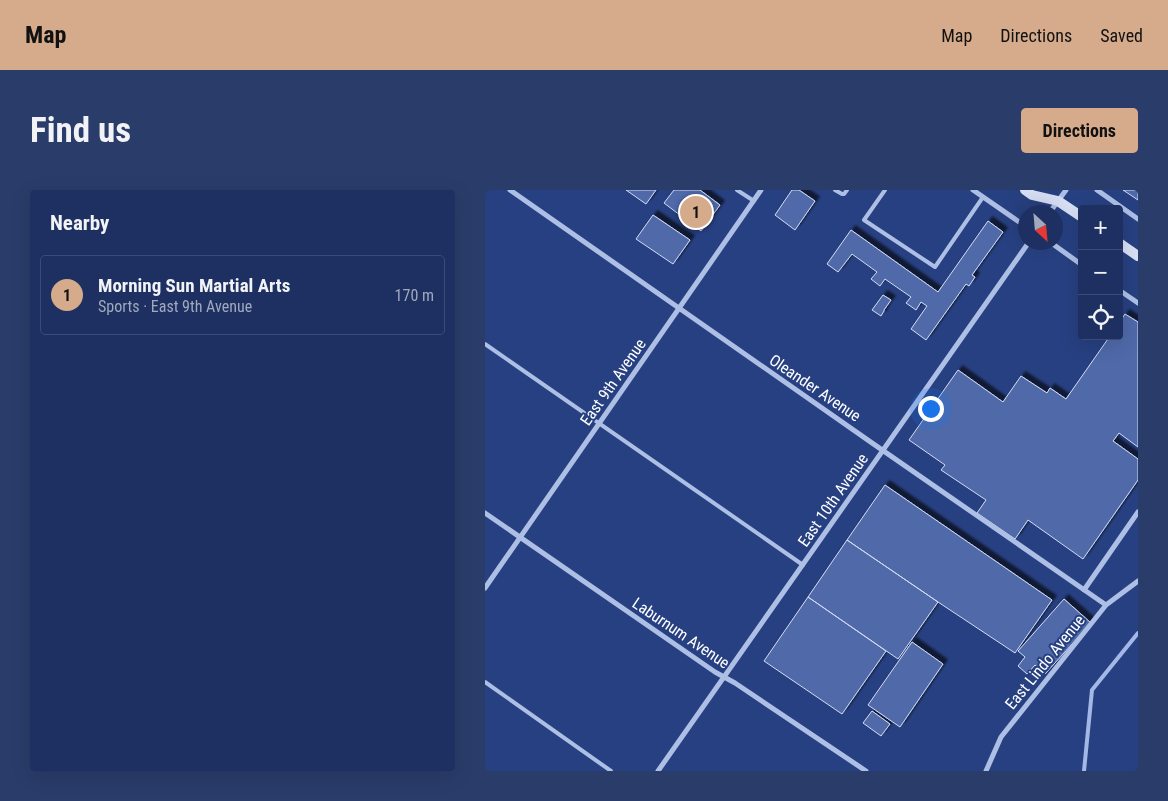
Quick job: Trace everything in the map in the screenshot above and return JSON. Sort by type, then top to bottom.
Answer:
[{"type":"main road","points":[[1025,190],[1032,195],[1059,201],[1078,214]]},
{"type":"main road","points":[[1053,190],[1059,201]]},
{"type":"main road","points":[[1123,246],[1138,256]]},
{"type":"street","name":"Oleander Avenue","points":[[510,190],[1106,605]]},
{"type":"street","name":"East 9th Avenue","points":[[485,588],[761,190]]},
{"type":"street","points":[[973,190],[1018,221]]},
{"type":"street","points":[[1056,205],[1066,190]]},
{"type":"street","points":[[1097,190],[1107,193],[1138,219]]},
{"type":"street","name":"East 10th Avenue","points":[[658,771],[1023,250]]},
{"type":"street","points":[[1061,250],[1078,262]]},
{"type":"street","points":[[1123,293],[1138,303]]},
{"type":"street","points":[[1084,590],[1138,512]]},
{"type":"street","name":"Laburnum Avenue","points":[[485,513],[724,678],[735,683],[866,771]]},
{"type":"street","name":"East Lindo Avenue","points":[[986,771],[1001,737],[1106,605],[1138,581]]},
{"type":"lane","points":[[737,190],[753,201]]},
{"type":"lane","points":[[835,190],[842,194],[847,190]]},
{"type":"lane","points":[[885,190],[865,220],[935,267],[983,197]]},
{"type":"lane","points":[[485,344],[803,565]]},
{"type":"lane","points":[[485,682],[611,771]]},
{"type":"building","points":[[626,190],[656,190],[646,204]]},
{"type":"building","points":[[674,190],[700,190],[720,205],[701,231],[664,203]]},
{"type":"building","points":[[792,190],[799,190],[815,201],[795,230],[775,215]]},
{"type":"building","points":[[1123,190],[1138,190],[1138,200]]},
{"type":"building","points":[[653,215],[690,240],[673,264],[636,239]]},
{"type":"building","points":[[988,221],[1003,232],[972,275],[975,277],[969,286],[966,284],[926,340],[911,329],[927,306],[921,302],[916,310],[906,303],[911,297],[885,279],[880,286],[871,279],[877,272],[852,254],[838,272],[827,264],[851,230],[938,292]]},
{"type":"building","points":[[883,295],[891,300],[881,316],[872,310]]},
{"type":"building","points":[[1125,314],[1138,322],[1138,447],[1119,433],[1113,441],[1138,459],[1138,480],[1083,559],[1028,520],[1015,539],[977,513],[986,500],[941,470],[945,465],[909,440],[958,370],[1003,402],[1021,376],[1047,393],[1050,388],[1066,399],[1107,340],[1123,340],[1123,317]]},
{"type":"building","points":[[885,485],[1052,600],[1015,653],[847,540]]},
{"type":"building","points":[[847,540],[938,602],[898,659],[808,597]]},
{"type":"building","points":[[808,597],[886,651],[842,714],[764,661]]},
{"type":"building","points":[[1064,599],[1091,623],[1045,674],[1035,665],[1027,674],[1018,666],[1025,657],[1018,651]]},
{"type":"building","points":[[912,642],[943,664],[900,727],[868,705]]},
{"type":"building","points":[[872,711],[890,724],[881,736],[863,723]]},
{"type":"waterway","points":[[1084,771],[1092,690],[1138,633]]},
{"type":"place","name":"Morning Sun Martial Arts","points":[[696,212]]}]
